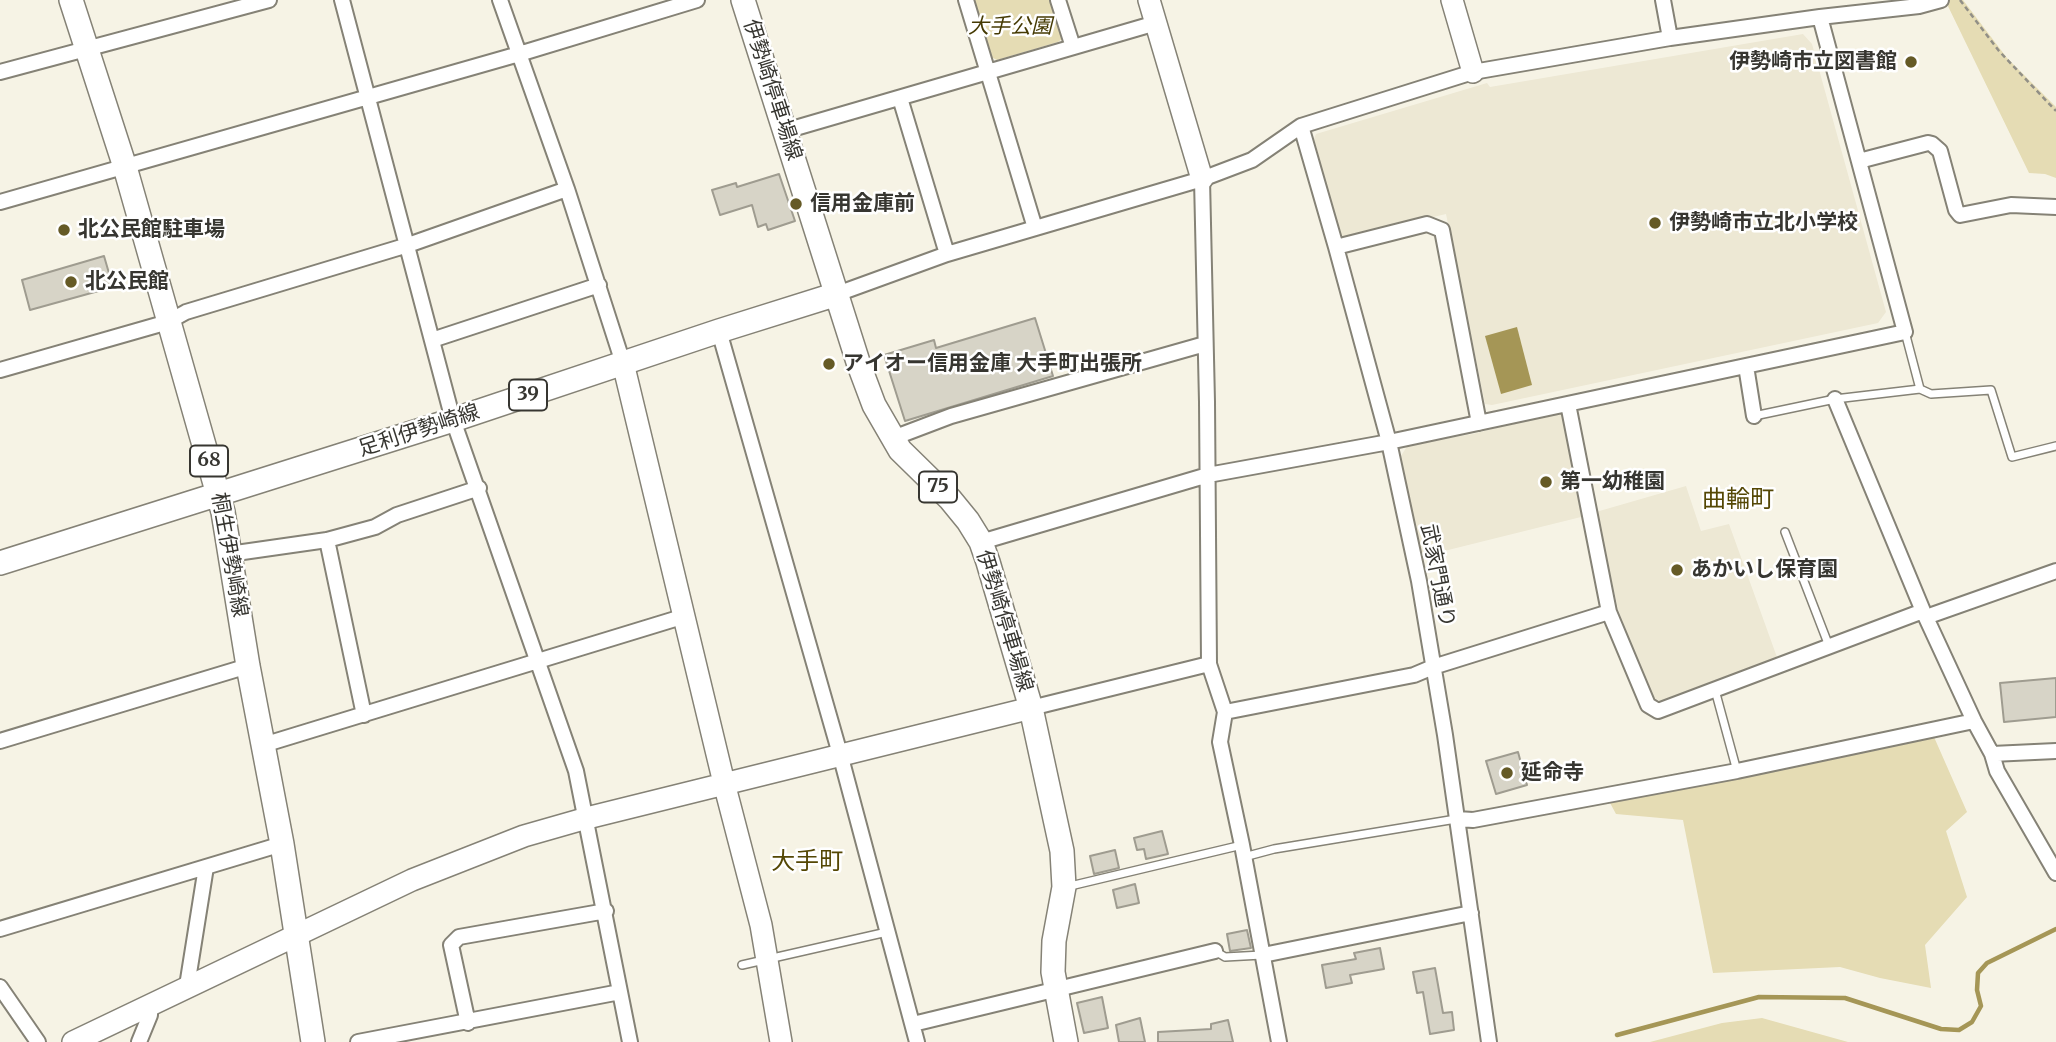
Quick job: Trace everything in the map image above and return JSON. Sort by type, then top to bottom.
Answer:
[{"type":"main road","name":"桐生伊勢崎線","points":[[71,0],[125,167],[219,493],[282,844],[313,1042]]},
{"type":"main road","name":"伊勢崎停車場線","points":[[743,0],[870,395],[900,450],[950,499],[981,542],[1031,708],[1062,851],[1063,887],[1054,941],[1055,991],[1066,1042]]},
{"type":"main road","name":"足利伊勢崎線","points":[[0,563],[453,421],[837,294]]},
{"type":"street","points":[[0,72],[270,0]]},
{"type":"street","points":[[342,0],[453,421],[576,771],[631,1042]]},
{"type":"street","points":[[500,0],[567,189],[623,363],[756,905],[781,1042]]},
{"type":"street","points":[[0,201],[519,54],[697,0]]},
{"type":"street","points":[[966,0],[1035,228]]},
{"type":"street","points":[[1058,0],[1073,47]]},
{"type":"street","points":[[1149,0],[1202,179],[1209,664],[1225,712],[1220,742],[1279,1042]]},
{"type":"street","points":[[1452,0],[1473,72]]},
{"type":"street","points":[[1663,0],[1671,38]]},
{"type":"street","points":[[837,294],[947,254],[1202,179],[1252,160],[1301,126],[1473,72],[1671,38],[1919,6],[1941,0]]},
{"type":"street","points":[[981,542],[1208,475],[1388,442],[1905,332],[1820,17]]},
{"type":"street","points":[[785,131],[1156,23]]},
{"type":"street","points":[[900,98],[947,254]]},
{"type":"street","name":"武家門通り","points":[[1301,126],[1388,442],[1419,581],[1489,1042]]},
{"type":"street","points":[[1859,161],[1932,144],[1940,151],[1956,210],[1960,215],[2011,205],[2056,207]]},
{"type":"street","points":[[0,370],[168,322],[186,312],[408,245],[567,189]]},
{"type":"street","points":[[1336,247],[1427,224],[1442,230],[1479,423]]},
{"type":"street","points":[[432,340],[599,285]]},
{"type":"street","points":[[719,331],[839,754],[916,1042]]},
{"type":"street","points":[[892,438],[951,416],[1205,344]]},
{"type":"street","points":[[1746,366],[1754,416]]},
{"type":"street","points":[[1835,399],[1925,614],[1992,754],[1997,771],[2056,873]]},
{"type":"street","points":[[1568,404],[1609,612],[1648,705],[1658,710],[1829,646],[2056,570]]},
{"type":"street","points":[[229,554],[327,540],[375,527],[397,515],[478,488]]},
{"type":"street","points":[[327,540],[364,715]]},
{"type":"street","points":[[1225,712],[1414,675],[1609,612]]},
{"type":"street","points":[[263,745],[685,616]]},
{"type":"street","points":[[73,1042],[295,934],[463,859],[524,836],[839,754],[1209,664]]},
{"type":"street","points":[[0,741],[248,666]]},
{"type":"street","points":[[1457,819],[1473,820],[1737,771],[1974,720]]},
{"type":"street","points":[[1992,754],[2056,751]]},
{"type":"street","points":[[0,929],[282,844]]},
{"type":"street","points":[[187,986],[206,867]]},
{"type":"street","points":[[467,1023],[451,945],[459,937],[606,911]]},
{"type":"street","points":[[1263,955],[1471,913]]},
{"type":"street","points":[[913,1024],[1215,951]]},
{"type":"street","points":[[0,987],[38,1042]]},
{"type":"street","points":[[358,1042],[620,992]]},
{"type":"street","points":[[139,1042],[150,1015],[150,1006]]},
{"type":"lane","points":[[1905,332],[1920,389]]},
{"type":"lane","points":[[1754,416],[1835,399],[1920,389],[1931,394],[1991,390],[2012,457],[2056,446]]},
{"type":"lane","points":[[1785,532],[1829,646]]},
{"type":"lane","points":[[1715,690],[1737,771]]},
{"type":"lane","points":[[1063,887],[1243,851],[1273,849],[1457,819]]},
{"type":"lane","points":[[742,965],[887,932]]},
{"type":"lane","points":[[1215,951],[1226,957],[1263,955]]},
{"type":"path","points":[[1960,0],[1999,51],[2056,111]]},
{"type":"shaded area","name":"伊勢崎市立北小学校","points":[[1803,34],[1812,44],[1886,312],[1878,323],[1492,405],[1485,404],[1446,214],[1345,238],[1339,233],[1314,139],[1316,134],[1487,83],[1490,87]]},
{"type":"shaded area","points":[[1517,327],[1532,385],[1501,394],[1485,336]]},
{"type":"shaded area","points":[[1558,412],[1564,416],[1585,516],[1420,557],[1399,459],[1408,445],[1473,434]]},
{"type":"shaded area","name":"あかいし保育園","points":[[1686,486],[1701,531],[1729,524],[1778,660],[1662,702],[1650,696],[1618,609],[1596,512]]},
{"type":"green space","name":"大手公園","points":[[973,0],[1052,0],[1063,38],[1058,42],[997,60],[989,56]]},
{"type":"green space","points":[[1945,0],[1963,0],[2007,58],[2056,107],[2056,178],[2029,173]]},
{"type":"green space","points":[[1934,737],[1967,812],[1946,831],[1967,897],[1925,945],[1931,988],[1840,967],[1713,973],[1683,820],[1616,814],[1609,801]]},
{"type":"green space","points":[[1762,1018],[1848,1042],[1650,1042],[1722,1023]]},
{"type":"building","points":[[779,174],[795,221],[768,230],[766,224],[758,227],[752,205],[720,215],[712,190],[736,183],[737,187]]},
{"type":"building","points":[[104,256],[113,287],[30,310],[22,280]]},
{"type":"building","points":[[1035,318],[1053,376],[905,421],[884,355],[934,340],[936,348]]},
{"type":"building","points":[[2056,678],[2056,717],[2004,722],[2000,683]]},
{"type":"building","name":"延命寺","points":[[1518,752],[1527,785],[1496,794],[1486,761]]},
{"type":"building","points":[[1162,831],[1168,854],[1146,859],[1144,849],[1137,850],[1134,838]]},
{"type":"building","points":[[1115,850],[1119,868],[1094,874],[1090,856]]},
{"type":"building","points":[[1135,884],[1139,903],[1117,908],[1113,890]]},
{"type":"building","points":[[1247,930],[1251,948],[1230,951],[1227,934]]},
{"type":"building","points":[[1380,948],[1384,969],[1350,975],[1352,983],[1326,988],[1322,965],[1356,959],[1354,953]]},
{"type":"building","points":[[1435,968],[1443,1013],[1452,1012],[1454,1030],[1430,1034],[1423,992],[1417,993],[1413,972]]},
{"type":"building","points":[[1102,997],[1108,1028],[1084,1033],[1077,1003]]},
{"type":"building","points":[[1140,1018],[1145,1042],[1119,1042],[1116,1025]]},
{"type":"building","points":[[1228,1020],[1233,1042],[1158,1042],[1158,1032],[1211,1029],[1211,1024]]},
{"type":"waterway","points":[[1617,1035],[1759,997],[1845,998],[1941,1029],[1959,1030],[1972,1022],[1981,1006],[1977,990],[1978,973],[1987,963],[2056,929]]},
{"type":"place","name":"伊勢崎市立図書館","points":[[1911,62]]},
{"type":"place","name":"信用金庫前","points":[[796,204]]},
{"type":"place","name":"伊勢崎市立北小学校","points":[[1655,223]]},
{"type":"place","name":"北公民館駐車場","points":[[64,230]]},
{"type":"place","name":"北公民館","points":[[71,282]]},
{"type":"place","name":"アイオー信用金庫 大手町出張所","points":[[829,364]]},
{"type":"place","name":"第一幼稚園","points":[[1546,482]]},
{"type":"place","name":"あかいし保育園","points":[[1677,570]]},
{"type":"place","name":"延命寺","points":[[1507,773]]},
{"type":"district","name":"曲輪町","points":[[1738,500]]},
{"type":"district","name":"大手町","points":[[807,862]]}]
